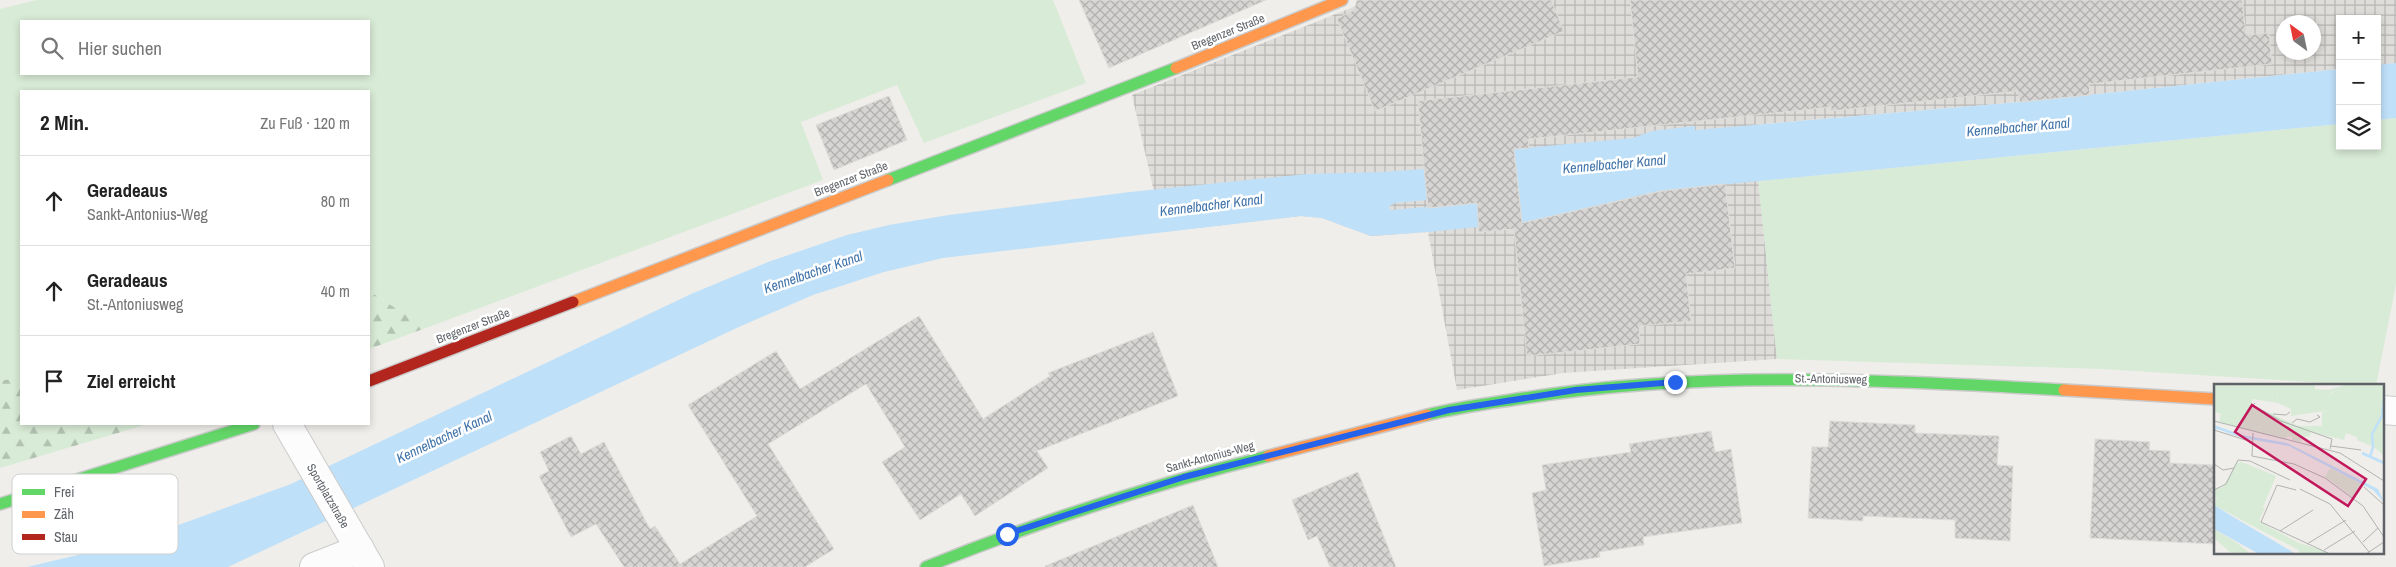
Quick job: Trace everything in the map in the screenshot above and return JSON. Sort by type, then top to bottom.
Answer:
[{"type":"street","name":"Bregenzer Straße","points":[[370,381],[1213,54],[1342,0]]},
{"type":"street","name":"St.-Antoniusweg","points":[[1449,410],[1576,390],[1675,382],[1778,379],[1884,380],[2214,399]]},
{"type":"street","name":"Sankt-Antonius-Weg","points":[[926,567],[1007,534],[1184,477],[1449,410]]},
{"type":"street","points":[[95,474],[251,425]]},
{"type":"street","name":"Sportplatzstraße","points":[[288,425],[359,549]]},
{"type":"street","points":[[0,504],[12,500]]},
{"type":"street","points":[[314,567],[359,549]]},
{"type":"shaded area","points":[[1371,0],[2396,0],[2396,63],[2381,65],[2381,15],[2336,15],[2336,69],[2020,102],[1753,125],[1777,359],[1563,373],[1457,390],[1428,232],[1371,236],[1322,218],[1301,216],[1163,232],[1132,95]]},
{"type":"green space","points":[[37,0],[1053,0],[1086,83],[924,143],[897,85],[801,122],[823,180],[426,328],[370,292],[370,90],[20,90],[20,377],[0,381],[0,9]]},
{"type":"green space","points":[[2396,118],[2396,284],[2376,384],[2344,384],[2102,369],[1777,359],[1758,181],[2336,124],[2336,150],[2381,150],[2381,120]]},
{"type":"green space","points":[[370,292],[426,328],[370,349]]},
{"type":"green space","points":[[20,377],[20,425],[145,425],[0,468],[0,381]]},
{"type":"water","points":[[2396,63],[2396,118],[2381,120],[2381,65]]},
{"type":"water","name":"Kennelbacher Kanal","points":[[2336,69],[2336,124],[1658,191],[1528,222],[1428,232],[1371,236],[1322,218],[1301,216],[943,258],[884,272],[813,295],[741,326],[228,567],[27,567],[82,554],[178,554],[178,525],[291,484],[691,294],[768,262],[847,235],[889,225],[949,215],[1130,192],[1307,174],[1424,169],[1427,200],[1395,203],[1388,207],[1391,210],[1519,199],[1514,149],[1633,138],[1652,131],[1695,126],[1695,130],[2020,102]]},
{"type":"building","points":[[1079,0],[1266,0],[1109,68]]},
{"type":"building","points":[[1357,0],[1551,0],[1564,31],[1375,111],[1337,19],[1354,10]]},
{"type":"building","points":[[1630,0],[2242,0],[2246,35],[2269,33],[2272,64],[2089,84],[2090,95],[2020,102],[2018,91],[1831,111],[1831,107],[1528,139],[1529,148],[1514,149],[1522,223],[1662,191],[1725,184],[1735,268],[1686,274],[1691,321],[1639,326],[1640,344],[1527,356],[1514,229],[1479,232],[1477,203],[1428,208],[1418,101],[1638,77]]},
{"type":"building","points":[[889,96],[907,140],[834,170],[816,125]]},
{"type":"building","points":[[919,316],[983,419],[1050,376],[1048,373],[1153,332],[1178,396],[1037,451],[1048,468],[975,516],[961,494],[920,520],[882,462],[905,447],[866,384],[768,444],[834,549],[805,567],[624,567],[596,524],[571,537],[539,476],[549,471],[540,452],[571,436],[581,454],[604,442],[650,529],[655,526],[680,564],[757,516],[688,405],[776,351],[800,389]]},
{"type":"building","points":[[1830,421],[1915,425],[1915,433],[1999,436],[1997,465],[2013,466],[2010,541],[1955,538],[1955,520],[1863,516],[1863,521],[1808,518],[1812,447],[1828,447]]},
{"type":"building","points":[[1711,431],[1715,452],[1731,449],[1742,523],[1643,537],[1644,545],[1599,552],[1600,557],[1544,566],[1532,493],[1546,490],[1542,465],[1631,452],[1629,444]]},
{"type":"building","points":[[2095,439],[2150,442],[2149,450],[2170,451],[2170,463],[2214,465],[2214,544],[2090,538]]},
{"type":"building","points":[[1358,472],[1396,567],[1330,567],[1317,536],[1308,540],[1292,500]]},
{"type":"building","points":[[1193,505],[1218,567],[1045,567],[1045,566]]},
{"type":"traffic: fast","points":[[888,180],[1176,68]]},
{"type":"traffic: fast","points":[[1427,415],[1476,405],[1591,389],[1726,381],[1861,381],[2064,390]]},
{"type":"traffic: fast","points":[[95,474],[251,425]]},
{"type":"traffic: fast","points":[[926,567],[1052,520],[1138,492],[1268,456]]},
{"type":"traffic: fast","points":[[0,504],[12,500]]},
{"type":"traffic: slow","points":[[1176,68],[1342,0]]},
{"type":"traffic: slow","points":[[573,302],[888,180]]},
{"type":"traffic: slow","points":[[2064,390],[2214,399]]},
{"type":"traffic: slow","points":[[1268,456],[1427,415]]},
{"type":"traffic: jam","points":[[370,381],[573,302]]},
{"type":"route","points":[[1007,534],[1184,477],[1449,410],[1576,390],[1675,382]]}]
